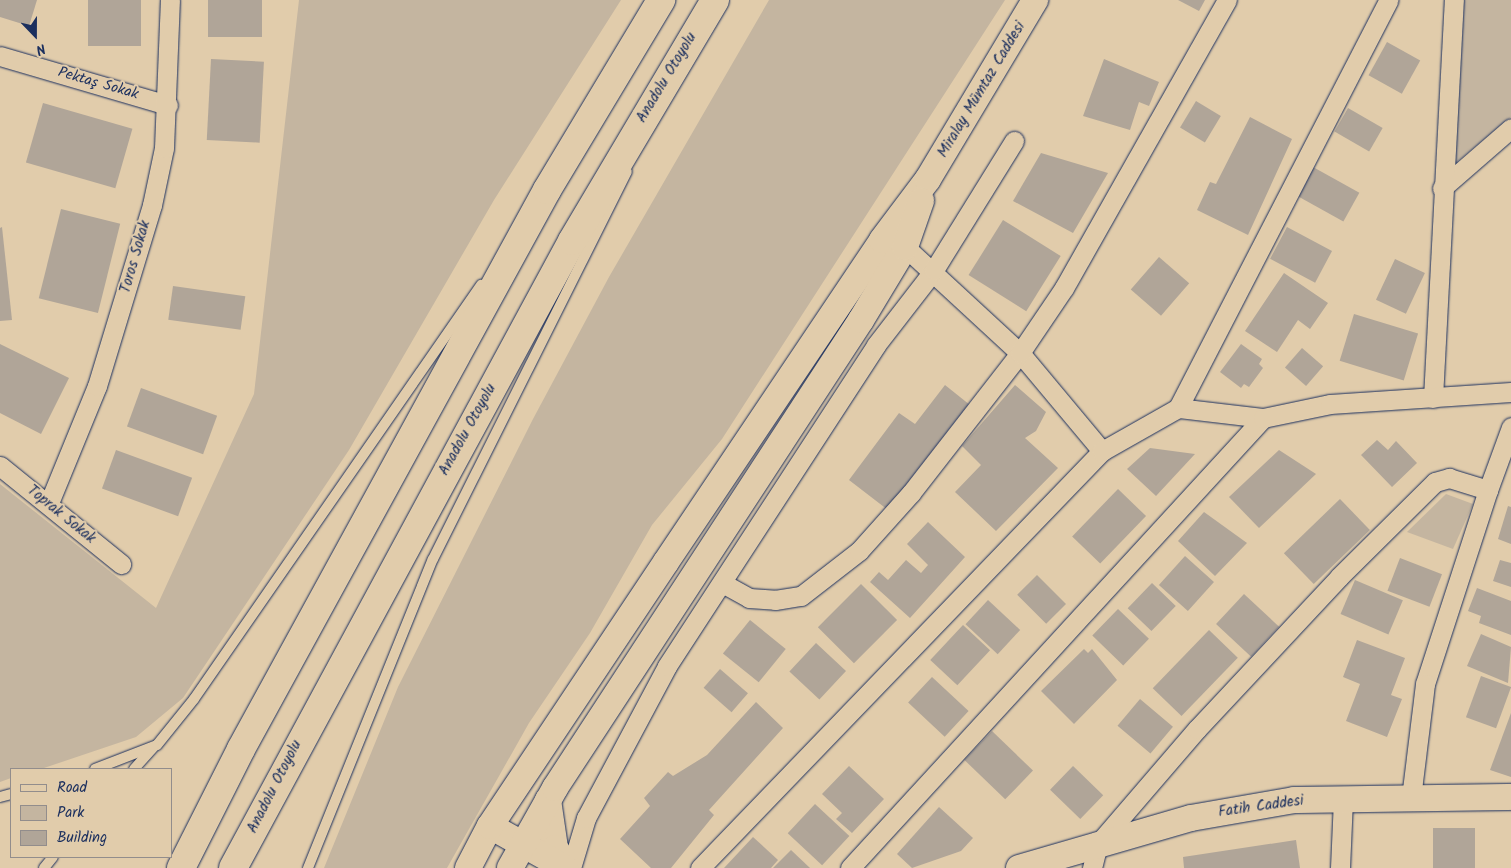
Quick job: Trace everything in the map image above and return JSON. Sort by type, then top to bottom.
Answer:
[{"type":"highway","points":[[181,868],[241,749],[547,190],[661,0]]},
{"type":"highway","name":"Anadolu Otoyolu","points":[[233,868],[562,258],[688,42],[715,0]]},
{"type":"main road","name":"Miralay Mümtaz Caddesi","points":[[928,179],[1035,0]]},
{"type":"main road","points":[[510,868],[548,800],[905,247],[928,179]]},
{"type":"main road","points":[[468,868],[490,826],[882,240],[928,179]]},
{"type":"main road","name":"Fatih Caddesi","points":[[1019,868],[1095,856],[1191,818],[1294,800],[1511,797]]},
{"type":"main road","points":[[548,800],[553,841],[568,868]]},
{"type":"main road","points":[[490,826],[568,868]]},
{"type":"street","name":"Toros Sokak","points":[[49,503],[97,386],[135,265],[164,148],[168,105],[170,0]]},
{"type":"street","points":[[724,584],[749,598],[775,600],[813,589],[859,550],[911,493],[1020,353],[1064,288],[1227,0]]},
{"type":"street","points":[[700,868],[1102,452],[1178,408],[1389,0]]},
{"type":"street","points":[[1433,398],[1442,188],[1454,0]]},
{"type":"street","name":"Pektaş Sokak","points":[[0,56],[168,105]]},
{"type":"street","points":[[1442,188],[1511,128]]},
{"type":"street","points":[[568,868],[586,818],[667,666],[724,584],[876,345],[934,270],[1014,142]]},
{"type":"street","points":[[905,247],[934,270],[1020,353],[1102,452]]},
{"type":"street","points":[[1178,408],[1263,418],[1330,404],[1511,392]]},
{"type":"street","points":[[850,868],[1263,418]]},
{"type":"street","points":[[1411,798],[1425,684],[1488,490],[1511,427]]},
{"type":"street","name":"Toprak Sokak","points":[[0,466],[49,503],[121,564]]},
{"type":"street","points":[[1095,856],[1204,722],[1435,482],[1449,478],[1488,490]]},
{"type":"street","points":[[1340,868],[1343,798]]},
{"type":"lane","points":[[308,868],[433,560],[592,248],[688,42]]},
{"type":"lane","points":[[135,768],[156,745],[269,596],[547,190]]},
{"type":"lane","points":[[98,768],[156,745]]},
{"type":"lane","points":[[44,868],[52,858]]},
{"type":"green space","points":[[299,0],[621,0],[494,200],[349,450],[183,698],[136,737],[44,768],[10,768],[10,778],[0,782],[0,484],[156,608],[254,394]]},
{"type":"green space","points":[[769,0],[1005,0],[722,439],[652,525],[590,633],[529,723],[447,868],[324,868],[398,687],[533,419],[609,277]]},
{"type":"green space","points":[[1464,0],[1511,0],[1511,117],[1453,165]]},
{"type":"green space","points":[[1446,494],[1473,504],[1453,549],[1407,532]]},
{"type":"building","points":[[0,0],[37,0],[29,26],[0,17]]},
{"type":"building","points":[[88,0],[141,0],[141,46],[88,46]]},
{"type":"building","points":[[208,0],[262,0],[262,37],[208,37]]},
{"type":"building","points":[[1178,0],[1205,0],[1199,11]]},
{"type":"building","points":[[1387,42],[1420,60],[1402,94],[1369,75]]},
{"type":"building","points":[[211,59],[264,62],[260,143],[207,140]]},
{"type":"building","points":[[1104,59],[1159,82],[1149,106],[1139,102],[1130,130],[1083,116]]},
{"type":"building","points":[[1196,101],[1221,116],[1205,143],[1180,128]]},
{"type":"building","points":[[43,103],[132,129],[115,188],[26,163]]},
{"type":"building","points":[[1348,108],[1383,128],[1369,151],[1334,131]]},
{"type":"building","points":[[1250,117],[1292,139],[1248,235],[1197,210],[1210,182],[1216,184]]},
{"type":"building","points":[[1041,153],[1108,173],[1073,233],[1013,201]]},
{"type":"building","points":[[1313,167],[1359,193],[1343,222],[1297,196]]},
{"type":"building","points":[[61,209],[120,224],[98,313],[39,298]]},
{"type":"building","points":[[1003,220],[1061,256],[1026,311],[969,275]]},
{"type":"building","points":[[2,227],[12,320],[0,321],[0,228]]},
{"type":"building","points":[[1287,227],[1332,251],[1315,283],[1270,259]]},
{"type":"building","points":[[1159,257],[1189,283],[1161,316],[1131,289]]},
{"type":"building","points":[[1395,259],[1425,273],[1406,314],[1376,300]]},
{"type":"building","points":[[1284,273],[1328,303],[1310,329],[1298,320],[1277,352],[1245,331]]},
{"type":"building","points":[[173,286],[245,296],[241,330],[168,320]]},
{"type":"building","points":[[1354,314],[1418,334],[1404,380],[1340,361]]},
{"type":"building","points":[[0,344],[69,378],[41,434],[0,413]]},
{"type":"building","points":[[1241,344],[1262,359],[1259,364],[1263,368],[1249,387],[1244,384],[1241,388],[1220,372]]},
{"type":"building","points":[[1302,348],[1323,366],[1306,386],[1285,368]]},
{"type":"building","points":[[945,385],[970,405],[888,510],[849,480],[899,413],[915,424]]},
{"type":"building","points":[[1015,385],[1046,412],[1036,431],[1025,438],[1058,468],[996,531],[955,492],[981,465],[962,446]]},
{"type":"building","points":[[141,388],[217,416],[203,454],[127,427]]},
{"type":"building","points":[[1377,440],[1388,450],[1396,441],[1417,463],[1392,487],[1361,455]]},
{"type":"building","points":[[1150,448],[1195,454],[1156,496],[1127,469]]},
{"type":"building","points":[[116,450],[192,478],[178,516],[102,489]]},
{"type":"building","points":[[1279,450],[1316,474],[1259,528],[1229,497]]},
{"type":"building","points":[[1118,489],[1146,516],[1100,564],[1072,536]]},
{"type":"building","points":[[1340,499],[1370,530],[1314,584],[1284,553]]},
{"type":"building","points":[[1508,506],[1511,507],[1511,544],[1498,539]]},
{"type":"building","points":[[1204,512],[1247,543],[1215,576],[1178,541]]},
{"type":"building","points":[[928,522],[965,557],[910,618],[870,582],[879,572],[888,580],[906,560],[921,573],[928,565],[907,544]]},
{"type":"building","points":[[1185,556],[1214,582],[1188,611],[1159,585]]},
{"type":"building","points":[[1400,558],[1442,574],[1429,607],[1387,591]]},
{"type":"building","points":[[1500,560],[1511,563],[1511,587],[1493,581]]},
{"type":"building","points":[[1037,575],[1066,604],[1046,624],[1017,595]]},
{"type":"building","points":[[1355,580],[1403,600],[1388,634],[1341,614]]},
{"type":"building","points":[[1152,583],[1176,606],[1151,631],[1128,608]]},
{"type":"building","points":[[861,584],[897,620],[854,663],[818,627]]},
{"type":"building","points":[[1477,588],[1511,601],[1511,635],[1479,623],[1481,616],[1468,611]]},
{"type":"building","points":[[1244,594],[1279,627],[1251,657],[1216,624]]},
{"type":"building","points":[[988,600],[1020,630],[998,654],[965,624]]},
{"type":"building","points":[[1118,609],[1149,639],[1123,665],[1092,636]]},
{"type":"building","points":[[750,620],[786,649],[759,682],[723,653]]},
{"type":"building","points":[[963,625],[990,650],[957,685],[930,660]]},
{"type":"building","points":[[1209,630],[1238,658],[1182,716],[1153,688]]},
{"type":"building","points":[[1481,634],[1511,647],[1508,683],[1467,666]]},
{"type":"building","points":[[1357,640],[1405,658],[1391,695],[1402,699],[1387,737],[1346,721],[1360,684],[1343,677]]},
{"type":"building","points":[[816,643],[846,671],[819,699],[789,672]]},
{"type":"building","points":[[1084,649],[1088,653],[1092,649],[1117,680],[1074,724],[1041,691]]},
{"type":"building","points":[[720,669],[748,693],[732,712],[704,688]]},
{"type":"building","points":[[1481,676],[1511,687],[1496,728],[1466,717]]},
{"type":"building","points":[[932,677],[969,711],[945,737],[908,703]]},
{"type":"building","points":[[1140,699],[1173,727],[1150,753],[1118,726]]},
{"type":"building","points":[[756,702],[783,728],[709,810],[714,815],[671,868],[651,868],[620,839],[650,806],[644,798],[668,772],[673,776],[707,755]]},
{"type":"building","points":[[1511,713],[1511,777],[1490,770]]},
{"type":"building","points":[[992,731],[1033,771],[1005,799],[964,760]]},
{"type":"building","points":[[849,766],[884,799],[852,833],[836,819],[842,813],[822,794]]},
{"type":"building","points":[[1073,766],[1103,795],[1080,819],[1050,790]]},
{"type":"building","points":[[815,804],[849,836],[822,865],[788,833]]},
{"type":"building","points":[[939,807],[973,838],[961,851],[912,868],[897,854]]},
{"type":"building","points":[[1433,828],[1475,828],[1475,868],[1433,868]]},
{"type":"building","points":[[753,837],[778,860],[771,868],[724,868]]},
{"type":"building","points":[[1296,840],[1300,868],[1184,868],[1183,857]]},
{"type":"building","points":[[791,850],[810,868],[773,868]]}]
